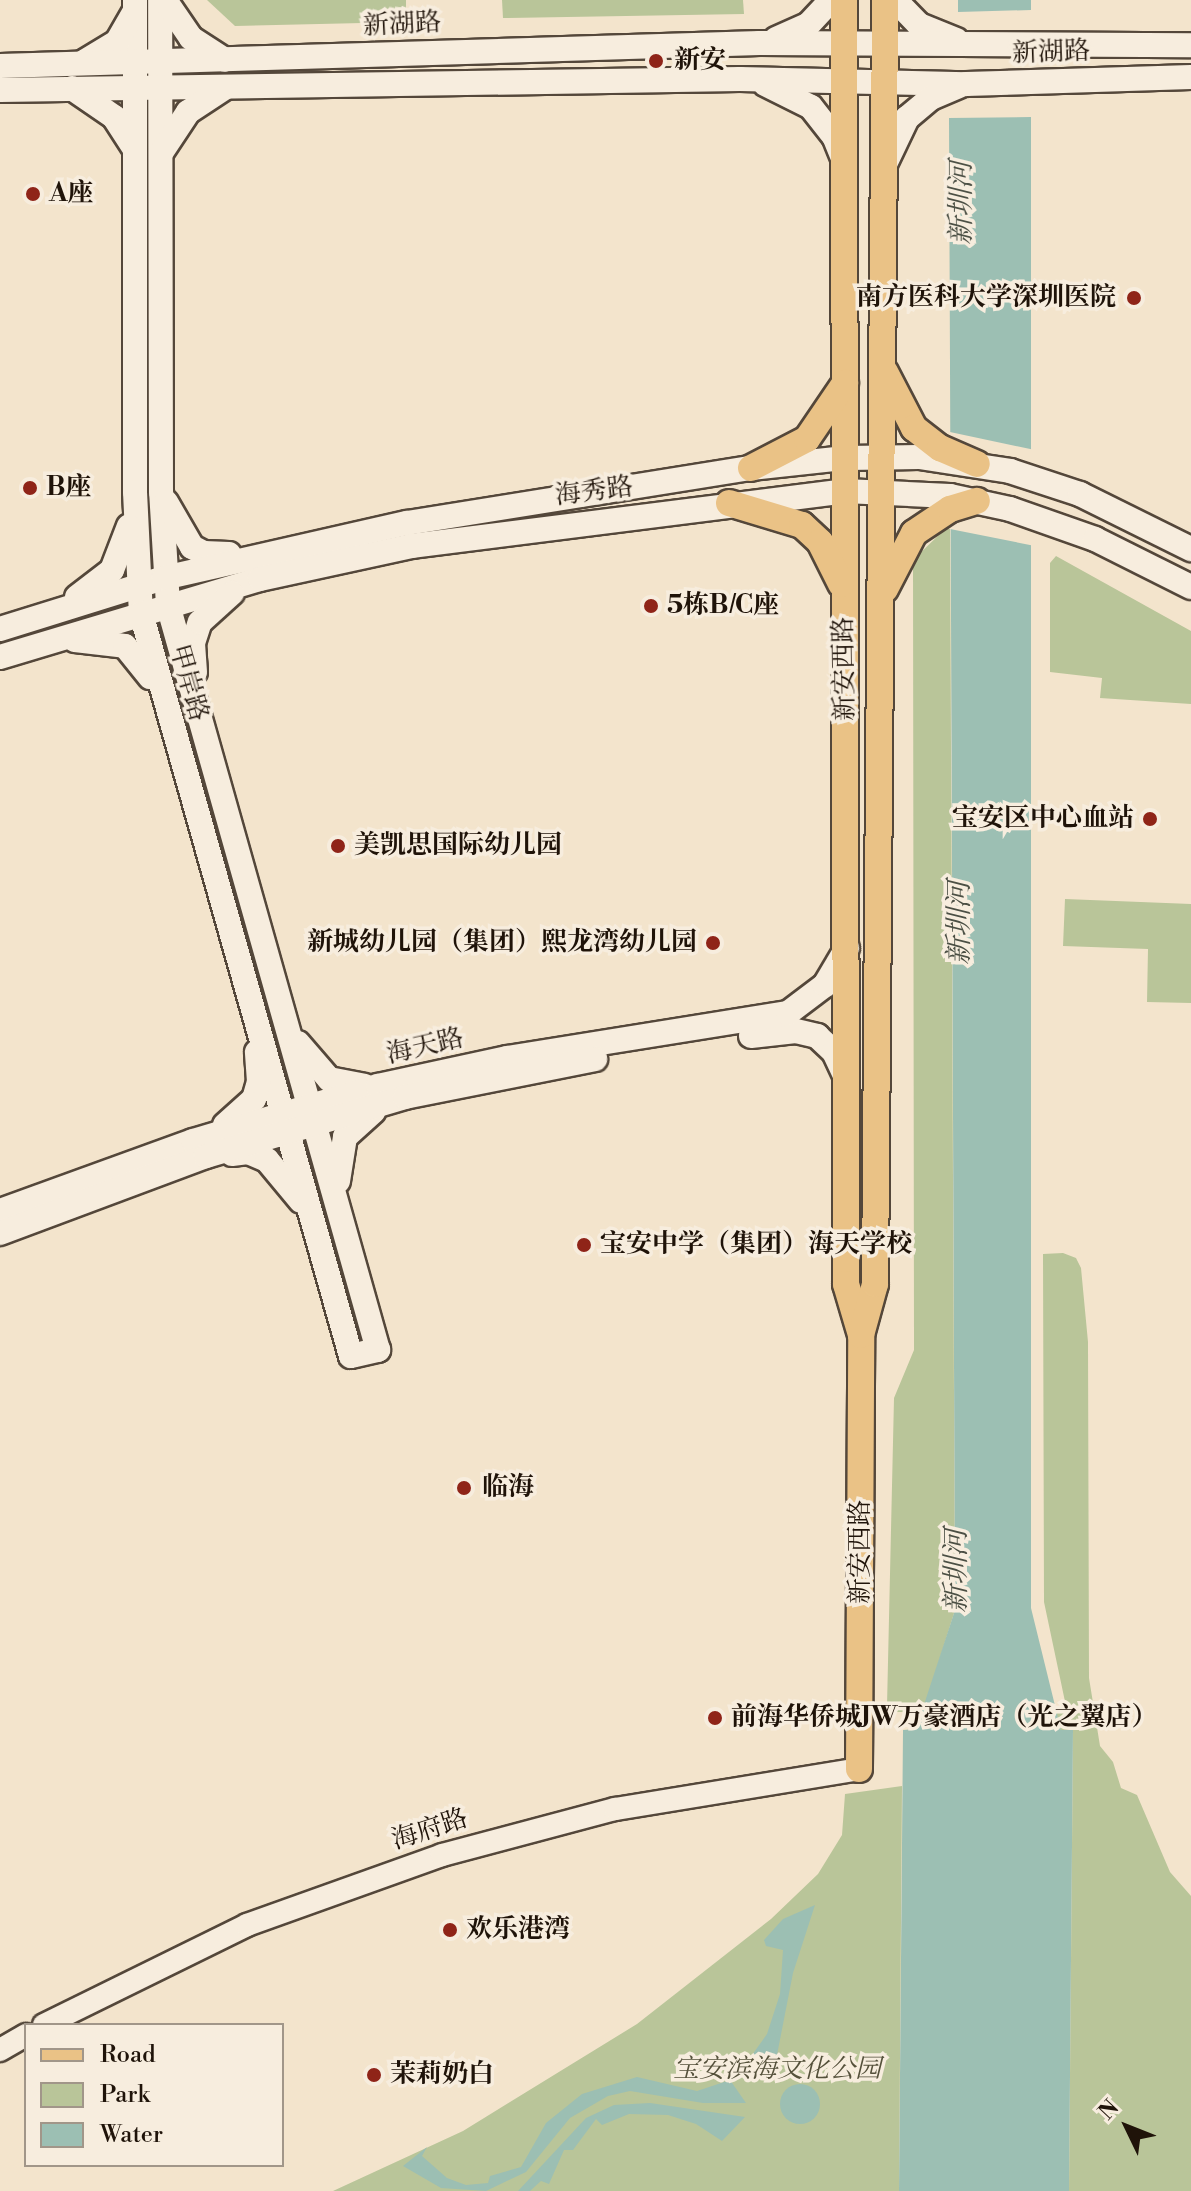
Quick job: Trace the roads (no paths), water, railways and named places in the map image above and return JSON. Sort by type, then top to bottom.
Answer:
[{"type":"main road","points":[[163,0],[191,38],[227,61]]},
{"type":"main road","name":"甲岸路","points":[[135,1],[135,492],[137,585],[141,613],[163,701],[287,1122],[351,1356],[378,1350],[288,1026],[201,734],[164,578],[160,155],[163,0]]},
{"type":"main road","points":[[760,43],[808,25],[831,0]]},
{"type":"main road","name":"新安西路","points":[[844,0],[846,1284],[861,1335]]},
{"type":"main road","name":"新安西路","points":[[859,1769],[861,1335],[875,1284],[876,1247],[879,457],[885,0]]},
{"type":"main road","points":[[895,0],[919,25],[973,46]]},
{"type":"main road","points":[[135,1],[127,30],[117,42],[74,76],[114,117],[135,149]]},
{"type":"main road","name":"新湖路","points":[[0,66],[74,76],[135,75],[160,62],[760,43],[1191,45]]},
{"type":"main road","name":"新湖路","points":[[135,75],[160,87],[740,79],[966,84],[1191,77]]},
{"type":"main road","name":"新湖路","points":[[0,90],[74,76]]},
{"type":"main road","points":[[740,79],[784,90],[811,107],[834,136],[844,162]]},
{"type":"main road","points":[[881,184],[892,142],[907,118],[931,98],[966,84]]},
{"type":"main road","points":[[160,155],[188,112],[227,86]]},
{"type":"main road","points":[[135,258],[147,243],[161,255]]},
{"type":"main road","points":[[880,358],[907,419],[950,457],[1055,484],[1191,549]]},
{"type":"main road","points":[[751,468],[807,439],[846,380]]},
{"type":"main road","name":"海秀路","points":[[0,629],[137,585],[272,551],[407,523],[751,468],[845,458],[950,457]]},
{"type":"main road","name":"海秀路","points":[[0,657],[260,579],[411,546],[729,503],[845,491],[879,490],[950,502]]},
{"type":"main road","points":[[54,612],[112,570],[127,538],[135,492]]},
{"type":"main road","points":[[161,492],[179,530],[198,550],[272,551]]},
{"type":"main road","points":[[879,604],[908,540],[950,502],[977,501],[1055,523],[1191,587]]},
{"type":"main road","points":[[729,503],[780,514],[807,529],[844,590]]},
{"type":"main road","points":[[201,734],[196,632],[214,604],[260,579]]},
{"type":"main road","points":[[37,645],[78,640],[119,643],[139,657],[163,701]]},
{"type":"main road","name":"海天路","points":[[312,1115],[378,1086],[536,1053],[788,1013],[825,985],[847,948]]},
{"type":"main road","points":[[199,1148],[254,1099],[260,1071],[250,994]]},
{"type":"main road","points":[[288,1026],[307,1057],[329,1079],[378,1086]]},
{"type":"main road","name":"海天路","points":[[0,1211],[312,1115],[624,1054],[796,1031],[825,1043],[848,1084]]},
{"type":"main road","points":[[341,1215],[338,1167],[345,1137],[372,1112],[405,1097]]},
{"type":"main road","points":[[199,1148],[248,1152],[267,1160],[290,1182],[316,1226]]},
{"type":"main road","name":"海天路","points":[[0,1233],[199,1148]]},
{"type":"main road","points":[[846,1246],[876,1247]]},
{"type":"street","name":"海府路","points":[[48,2023],[247,1925],[464,1848],[615,1809],[859,1769]]},
{"type":"street","points":[[0,2050],[24,2036]]},
{"type":"water","points":[[958,0],[1031,0],[1031,10],[958,12]]},
{"type":"water","name":"新圳河","points":[[1031,117],[1031,1608],[1061,1730],[1073,1730],[1069,2191],[899,2191],[903,1730],[916,1729],[955,1610],[949,118]]},
{"type":"water","points":[[815,1905],[793,1973],[777,2055],[766,2066],[747,2062],[767,2034],[780,1994],[783,1950],[766,1946],[764,1940],[783,1919]]},
{"type":"water","points":[[637,2077],[697,2091],[730,2080],[746,2103],[703,2103],[630,2091],[608,2096],[570,2118],[526,2172],[486,2191],[441,2188],[403,2166],[427,2147],[422,2156],[447,2178],[466,2185],[488,2183],[490,2176],[521,2167],[546,2123],[582,2094]]},
{"type":"water","points":[[800,2084],[814,2090],[820,2104],[814,2118],[800,2124],[786,2118],[780,2104],[786,2090]]},
{"type":"water","points":[[650,2103],[745,2117],[722,2141],[696,2124],[668,2115],[629,2114],[602,2125],[596,2119],[573,2150],[564,2150],[549,2184],[541,2181],[530,2191],[518,2191],[586,2118],[614,2105]]},
{"type":"place","name":"新安","points":[[656,61]]},
{"type":"place","name":"A座","points":[[33,194]]},
{"type":"place","name":"南方医科大学深圳医院","points":[[1134,298]]},
{"type":"place","name":"B座","points":[[30,488]]},
{"type":"place","name":"5栋B/C座","points":[[651,606]]},
{"type":"place","name":"宝安区中心血站","points":[[1150,819]]},
{"type":"place","name":"美凯思国际幼儿园","points":[[338,846]]},
{"type":"place","name":"新城幼儿园（集团）熙龙湾幼儿园","points":[[713,943]]},
{"type":"place","name":"宝安中学（集团）海天学校","points":[[584,1245]]},
{"type":"place","name":"临海","points":[[464,1488]]},
{"type":"place","name":"前海华侨城JW万豪酒店（光之翼店）","points":[[715,1718]]},
{"type":"place","name":"欢乐港湾","points":[[450,1930]]},
{"type":"place","name":"茉莉奶白","points":[[374,2075]]},
{"type":"park label","name":"宝安滨海文化公园","points":[[777,2070]]}]
